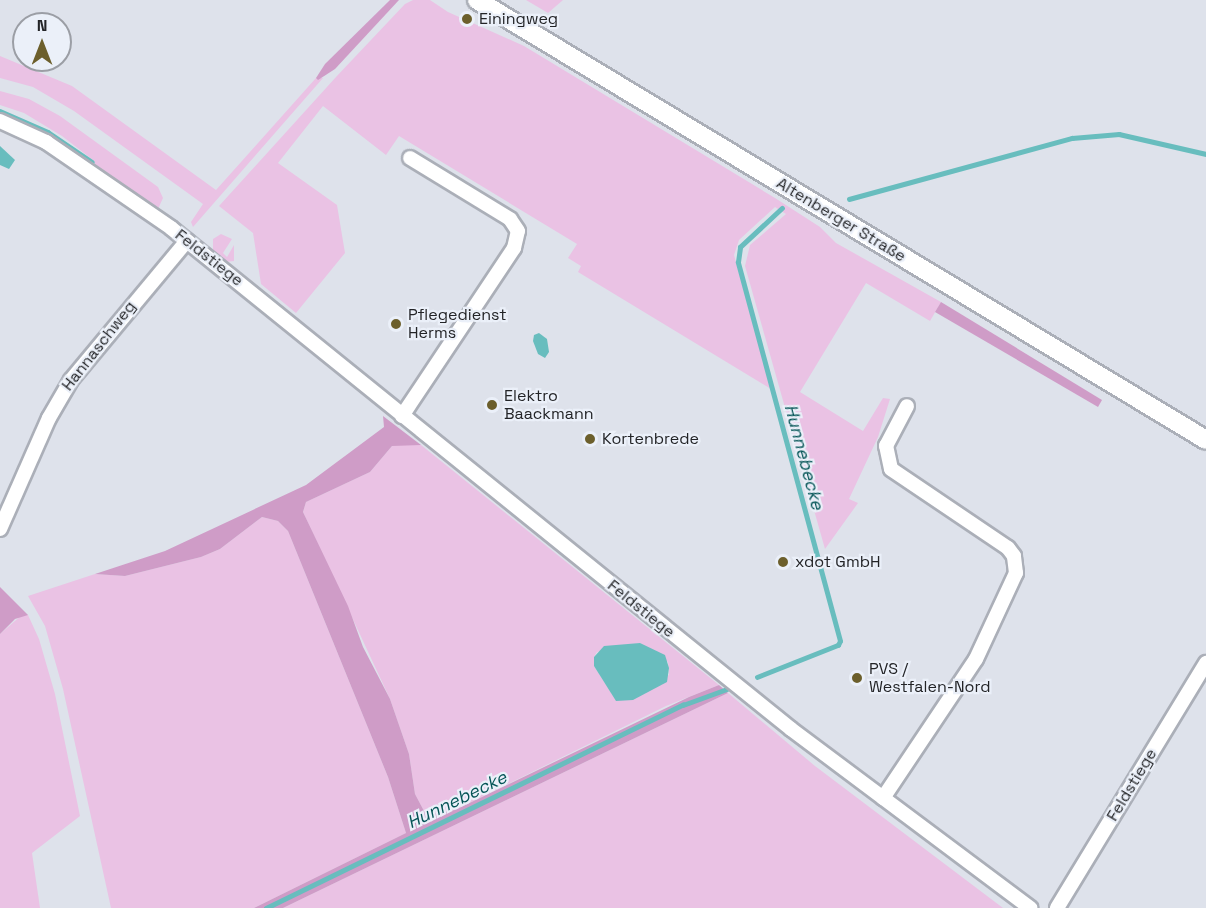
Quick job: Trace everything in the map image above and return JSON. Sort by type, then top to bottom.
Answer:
[{"type":"main road","name":"Altenberger Straße","points":[[477,0],[1206,440]]},
{"type":"street","name":"Feldstiege","points":[[0,121],[46,142],[187,241],[791,729],[1030,908]]},
{"type":"street","points":[[402,416],[514,248],[518,231],[510,219],[410,158]]},
{"type":"street","name":"Hannaschweg","points":[[0,529],[49,418],[71,380],[187,241]]},
{"type":"street","points":[[883,798],[976,659],[1016,573],[1014,556],[1008,548],[891,469],[886,446],[907,406]]},
{"type":"street","name":"Feldstiege","points":[[1057,908],[1206,663]]},
{"type":"shaded area","points":[[390,0],[399,0],[335,69],[318,80],[316,78],[325,64]]},
{"type":"shaded area","points":[[413,0],[430,0],[448,12],[524,46],[775,198],[820,227],[836,243],[941,302],[930,321],[866,283],[800,392],[863,431],[883,398],[890,399],[878,437],[849,499],[858,503],[825,549],[745,266],[750,245],[786,214],[775,207],[739,240],[734,255],[771,389],[578,272],[581,266],[568,258],[577,244],[399,136],[386,155],[323,106],[278,163],[337,205],[345,253],[296,313],[261,284],[253,233],[219,206],[336,77],[405,4]]},
{"type":"shaded area","points":[[526,0],[563,0],[548,13]]},
{"type":"shaded area","points":[[0,56],[12,61],[12,72],[38,72],[72,86],[216,190],[316,78],[323,78],[193,227],[191,222],[203,204],[74,111],[33,87],[0,78]]},
{"type":"shaded area","points":[[0,91],[29,99],[60,116],[158,187],[163,198],[158,209],[98,170],[93,160],[62,136],[24,113],[0,105]]},
{"type":"shaded area","points":[[221,234],[232,239],[223,253],[227,257],[234,245],[234,261],[225,262],[213,252],[213,239]]},
{"type":"shaded area","points":[[941,302],[1102,400],[1098,407],[935,312]]},
{"type":"shaded area","points":[[383,416],[421,445],[392,446],[370,472],[306,502],[303,512],[348,606],[363,647],[390,699],[409,754],[415,794],[424,811],[431,814],[455,810],[689,697],[719,685],[728,693],[283,908],[254,908],[406,833],[388,777],[288,531],[278,521],[262,517],[220,549],[201,557],[125,576],[95,574],[165,551],[306,485],[384,427]]},
{"type":"shaded area","points":[[421,445],[719,685],[666,706],[455,810],[431,814],[424,811],[415,794],[409,754],[390,699],[303,512],[306,502],[370,472],[392,446]],"holes":[[[640,643],[668,662],[669,675],[614,697],[594,666],[594,657],[597,652]]]},
{"type":"shaded area","points":[[262,517],[278,521],[288,531],[388,777],[406,833],[254,908],[111,908],[63,689],[45,626],[28,596],[95,574],[125,576],[201,557],[220,549]]},
{"type":"shaded area","points":[[0,587],[28,615],[15,619],[0,634]]},
{"type":"shaded area","points":[[23,614],[28,615],[39,639],[55,694],[80,816],[32,853],[40,908],[0,908],[0,634]]},
{"type":"shaded area","points":[[728,693],[815,766],[1003,908],[283,908]]},
{"type":"water","points":[[0,146],[15,160],[9,169],[0,165]]},
{"type":"water","points":[[539,333],[547,339],[549,352],[545,358],[538,354],[533,341],[534,335]]},
{"type":"water","points":[[640,643],[665,655],[669,668],[667,682],[633,700],[616,701],[594,666],[594,657],[604,646]]},
{"type":"waterway","points":[[0,111],[48,132],[92,162]]},
{"type":"waterway","name":"Hunnebecke","points":[[849,199],[1072,138],[1119,134],[1206,154]]},
{"type":"waterway","name":"Hunnebecke","points":[[757,677],[838,645],[840,641],[738,262],[740,247],[782,208]]},
{"type":"waterway","name":"Hunnebecke","points":[[266,908],[683,705],[727,689]]},
{"type":"place","name":"Einingweg","points":[[467,19]]},
{"type":"place","name":"Pflegedienst Herms","points":[[396,324]]},
{"type":"place","name":"Elektro Baackmann","points":[[492,405]]},
{"type":"place","name":"Kortenbrede","points":[[590,439]]},
{"type":"place","name":"xdot GmbH","points":[[783,562]]},
{"type":"place","name":"PVS / Westfalen-Nord","points":[[857,678]]}]
